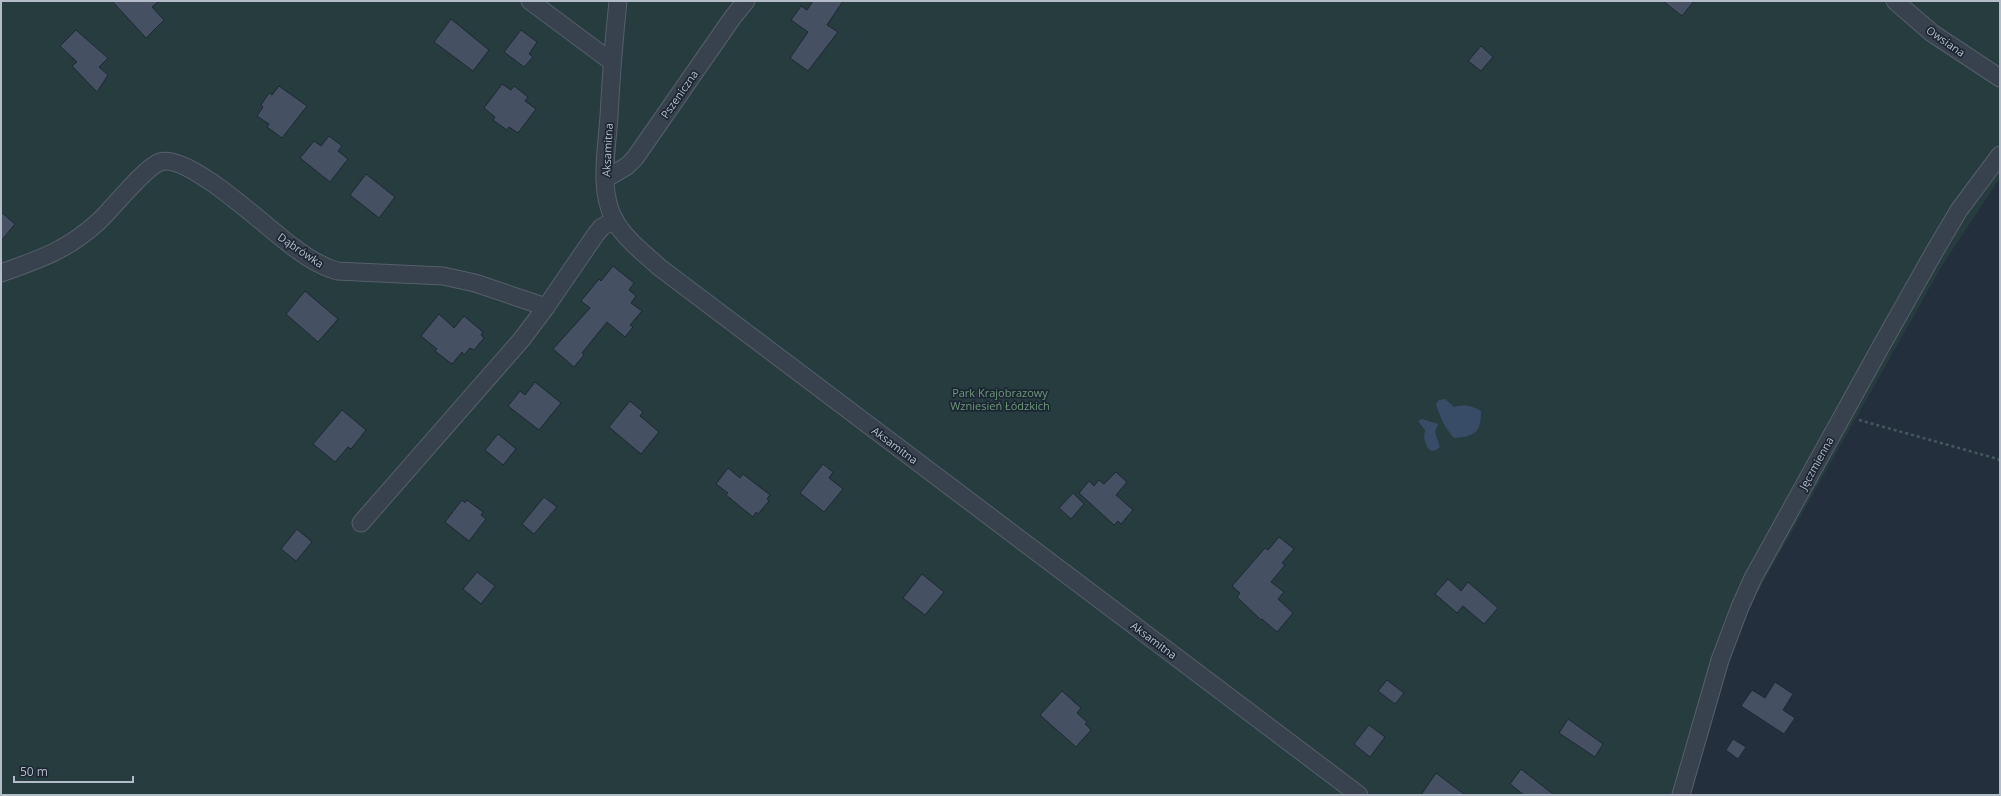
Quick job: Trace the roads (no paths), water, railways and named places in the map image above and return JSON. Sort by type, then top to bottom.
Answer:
[{"type":"street","points":[[530,1],[612,62]]},
{"type":"street","name":"Aksamitna","points":[[618,1],[612,62],[605,179],[609,202],[615,220],[625,236],[659,267],[1360,795]]},
{"type":"street","name":"Pszeniczna","points":[[605,179],[627,166],[634,158],[733,16],[746,1]]},
{"type":"street","name":"Owsiana","points":[[1895,1],[1932,33],[2000,78]]},
{"type":"street","name":"Jęczmienna","points":[[1681,795],[1720,660],[1740,607],[1754,578],[1844,413],[1959,210],[2000,155]]},
{"type":"street","name":"Dąbrówka","points":[[1,274],[59,252],[70,245],[99,221],[148,170],[160,162],[168,160],[180,163],[193,170],[242,206],[292,246],[317,263],[328,268],[343,272],[443,276],[475,283],[546,307]]},
{"type":"street","points":[[361,524],[522,339],[596,234],[602,227],[615,220]]},
{"type":"water","points":[[1445,399],[1454,407],[1468,406],[1481,411],[1480,424],[1475,432],[1467,436],[1454,438],[1443,422],[1436,404],[1439,400]]},
{"type":"water","points":[[1422,419],[1438,424],[1435,432],[1440,447],[1436,450],[1431,451],[1427,447],[1424,438],[1425,430],[1418,421]]},
{"type":"park label","name":"Park Krajobrazowy Wzniesień Łódzkich","points":[[1000,398]]}]
